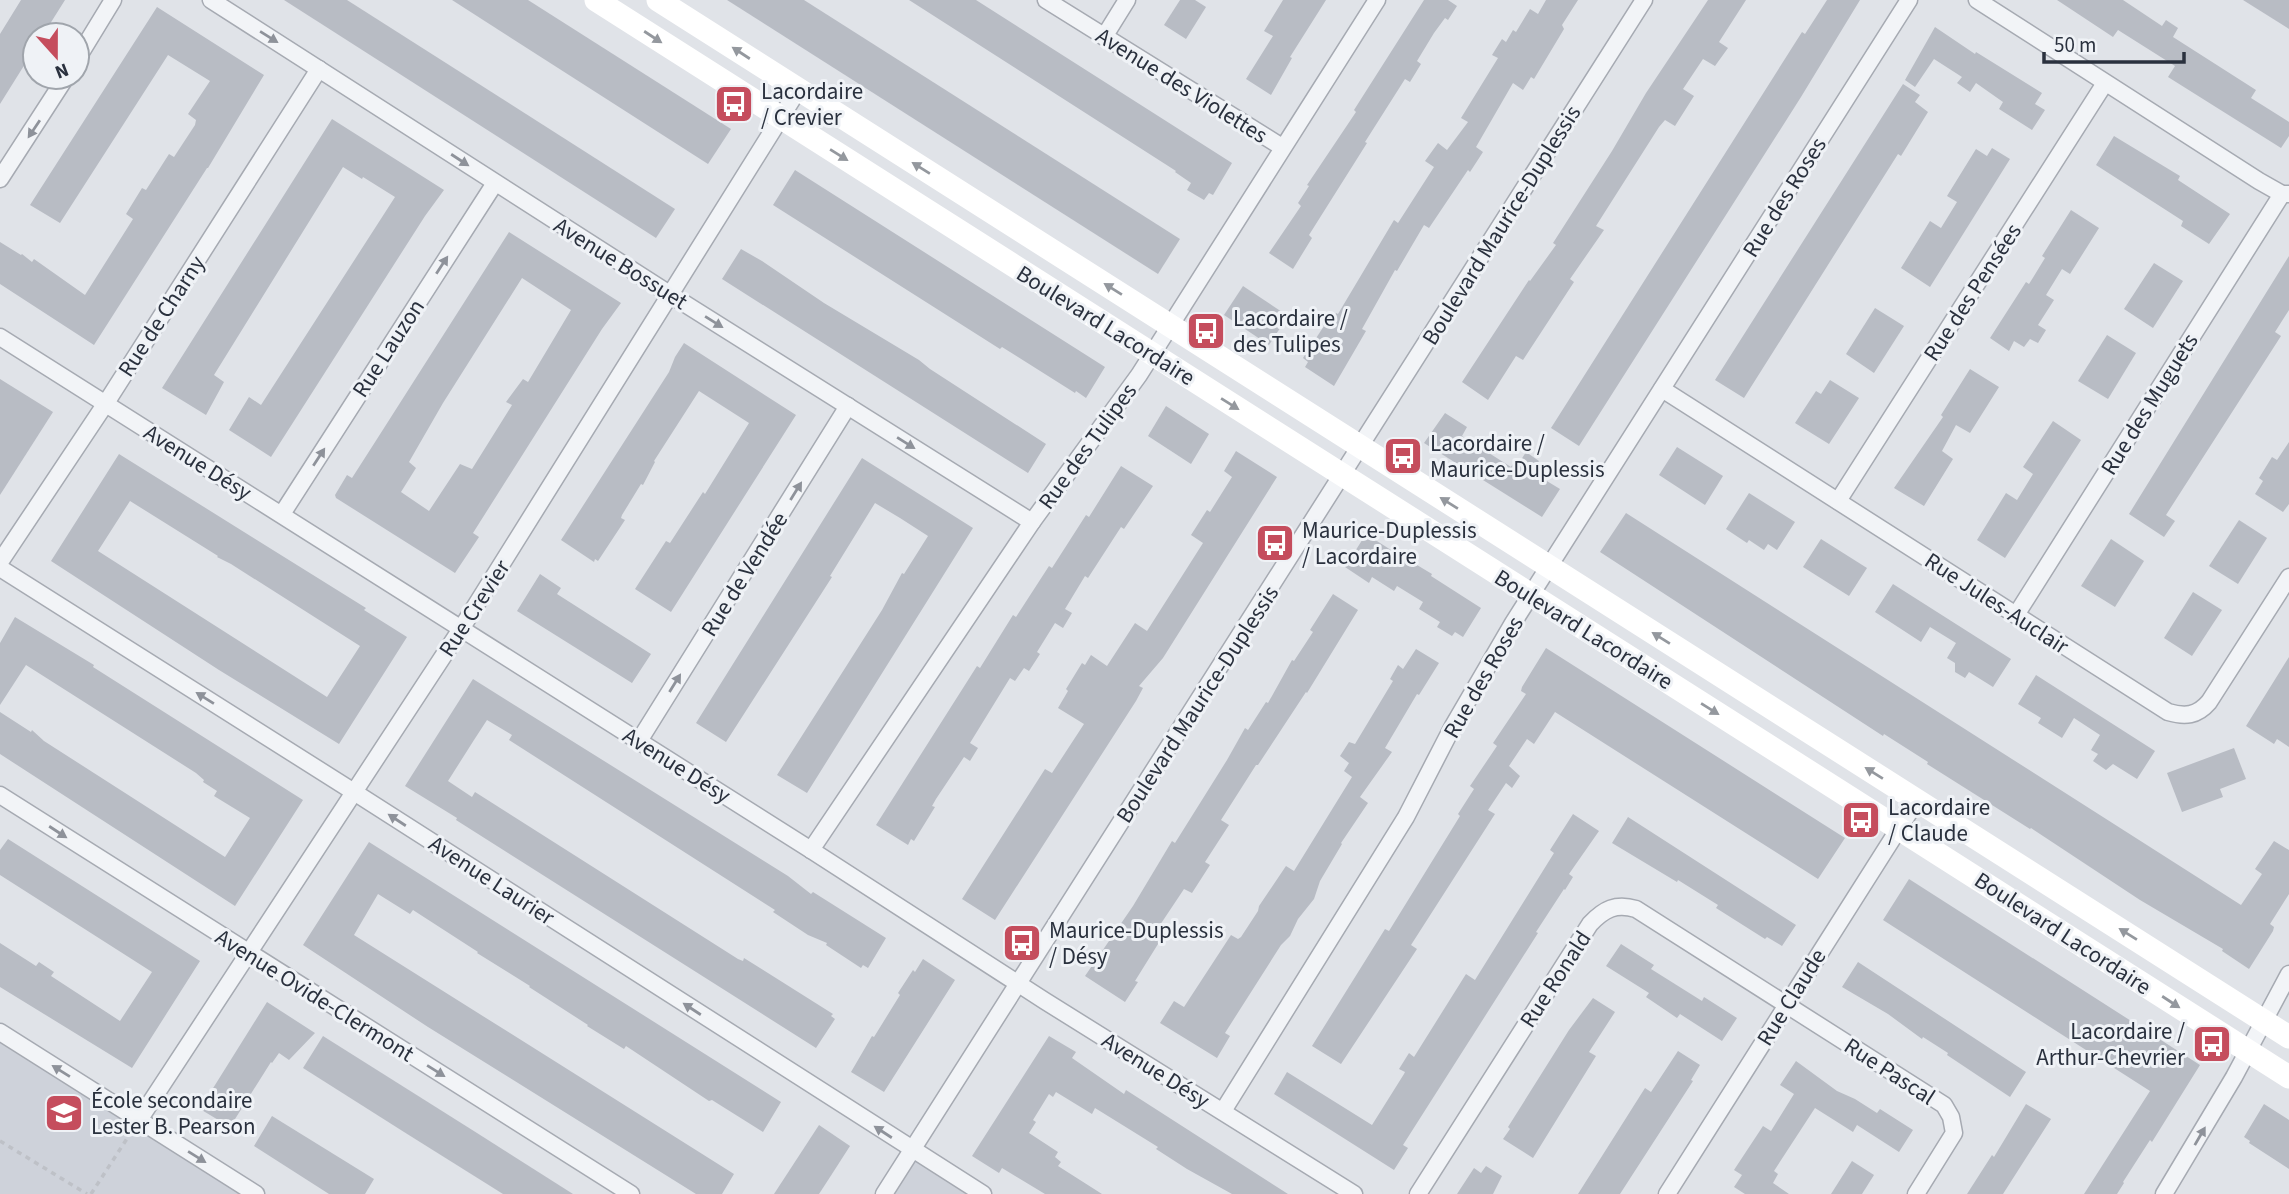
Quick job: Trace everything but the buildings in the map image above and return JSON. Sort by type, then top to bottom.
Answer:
[{"type":"main road","name":"Boulevard Lacordaire","points":[[596,0],[2289,1077]]},
{"type":"main road","name":"Boulevard Lacordaire","points":[[658,0],[2289,1037]]},
{"type":"street","points":[[91,36],[113,0]]},
{"type":"street","name":"Avenue Bossuet","points":[[211,0],[671,295],[1032,522]]},
{"type":"street","name":"Avenue des Violettes","points":[[1046,0],[1282,147]]},
{"type":"street","points":[[1104,37],[1127,0]]},
{"type":"street","name":"Rue des Tulipes","points":[[811,850],[1032,522],[1171,326],[1377,0]]},
{"type":"street","name":"Boulevard Maurice-Duplessis","points":[[884,1194],[1644,0]]},
{"type":"street","name":"Rue des Roses","points":[[1223,1111],[1406,817],[1460,715],[1531,596],[1909,0]]},
{"type":"street","points":[[1977,0],[2259,181],[2285,194]]},
{"type":"street","name":"Rue de Charny","points":[[0,562],[106,403],[320,69]]},
{"type":"street","name":"Rue des Pensées","points":[[1838,501],[2105,83]]},
{"type":"street","name":"Rue Crevier","points":[[139,1120],[461,629],[798,90]]},
{"type":"street","points":[[0,179],[57,91]]},
{"type":"street","name":"Rue Lauzon","points":[[282,514],[495,183]]},
{"type":"street","name":"Rue des Muguets","points":[[2016,615],[2285,194]]},
{"type":"street","name":"Avenue Désy","points":[[0,337],[1354,1194]]},
{"type":"street","name":"Rue Jules-Auclair","points":[[1662,389],[2168,712],[2179,716],[2201,710],[2208,702],[2289,577]]},
{"type":"street","name":"Rue de Vendée","points":[[639,741],[848,407]]},
{"type":"street","name":"Avenue Laurier","points":[[0,568],[983,1194]]},
{"type":"street","name":"Avenue Ovide-Clermont","points":[[0,795],[631,1194]]},
{"type":"street","name":"Rue Claude","points":[[1667,1194],[1917,800]]},
{"type":"street","name":"Rue Ronald","points":[[1418,1194],[1590,923],[1612,906],[1624,905],[1636,909],[1787,1004]]},
{"type":"street","points":[[2164,1194],[2248,1051],[2289,974]]},
{"type":"street","name":"Rue Pascal","points":[[1787,1004],[1944,1105],[1951,1117],[1954,1133],[1916,1194]]},
{"type":"street","points":[[0,1032],[256,1194]]},
{"type":"path","points":[[0,1141],[89,1194],[139,1120]]},
{"type":"shaded area","name":"École secondaire Lester B. Pearson","points":[[0,1033],[255,1194],[0,1194]]},
{"type":"shaded area","points":[[912,1150],[983,1194],[884,1194]]},
{"type":"place","name":"Lacordaire / Crevier","points":[[734,104]]},
{"type":"place","name":"Lacordaire / des Tulipes","points":[[1206,331]]},
{"type":"place","name":"Lacordaire / Maurice-Duplessis","points":[[1403,456]]},
{"type":"place","name":"Maurice-Duplessis / Lacordaire","points":[[1275,543]]},
{"type":"place","name":"Lacordaire / Claude","points":[[1861,820]]},
{"type":"place","name":"Maurice-Duplessis / Désy","points":[[1022,943]]},
{"type":"place","name":"Lacordaire / Arthur-Chevrier","points":[[2212,1044]]},
{"type":"place","name":"École secondaire Lester B. Pearson","points":[[64,1113]]}]
